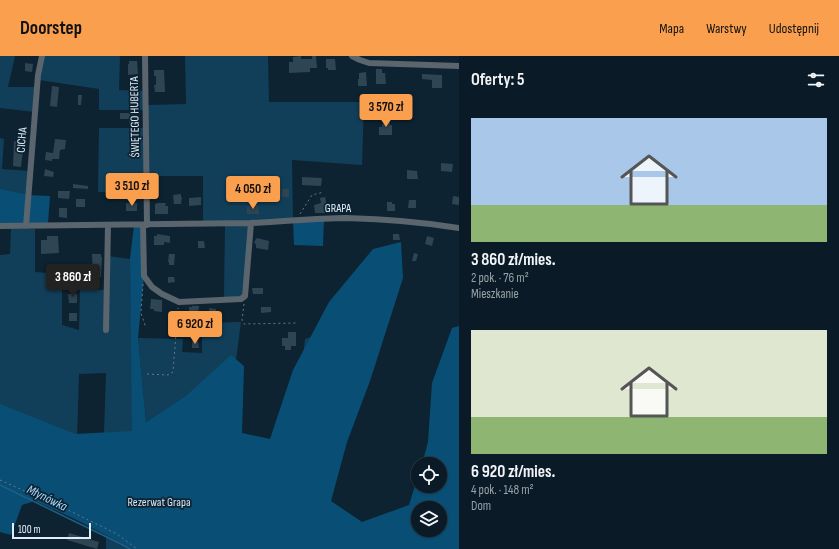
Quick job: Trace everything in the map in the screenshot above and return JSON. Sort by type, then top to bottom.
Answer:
[{"type":"street","name":"CICHA","points":[[26,226],[38,75],[42,56]]},
{"type":"street","name":"ŚWIĘTEGO HUBERTA","points":[[144,276],[145,56]]},
{"type":"street","points":[[352,56],[369,63],[459,66]]},
{"type":"street","name":"GRAPA","points":[[0,226],[251,223],[297,220],[361,219],[426,222],[459,228]]},
{"type":"street","points":[[144,276],[152,287],[162,294],[179,302],[241,299],[245,296],[251,223]]},
{"type":"street","points":[[106,330],[108,225]]},
{"type":"path","points":[[297,220],[312,195],[324,192]]},
{"type":"path","points":[[144,276],[141,313],[146,328]]},
{"type":"path","points":[[243,298],[242,320],[244,324],[297,323]]},
{"type":"path","points":[[147,374],[168,375],[173,372],[179,302]]},
{"type":"path","points":[[0,480],[117,534],[137,549]]},
{"type":"green space","points":[[0,56],[15,56],[8,87],[37,87],[35,112],[0,108]]},
{"type":"green space","points":[[43,56],[120,56],[119,90],[144,91],[144,110],[99,110],[99,89],[39,80]]},
{"type":"green space","points":[[185,56],[268,56],[269,102],[364,102],[362,165],[292,160],[293,220],[203,222],[203,176],[148,176],[148,105],[186,104]]},
{"type":"green space","points":[[99,128],[145,128],[145,192],[98,192]]},
{"type":"green space","points":[[0,138],[4,139],[2,169],[30,171],[26,195],[0,222]]},
{"type":"green space","points":[[0,189],[27,195],[50,196],[48,223],[0,223]]},
{"type":"green space","points":[[324,219],[323,246],[294,245],[293,220]]},
{"type":"green space","name":"Rezerwat Grapa","points":[[134,225],[143,225],[144,276],[138,338],[146,422],[187,395],[231,355],[244,366],[242,433],[270,439],[293,370],[329,302],[373,249],[401,242],[403,278],[370,381],[347,442],[331,501],[362,522],[409,505],[413,493],[447,493],[447,457],[424,457],[428,442],[432,383],[452,328],[459,326],[459,549],[133,549],[86,524],[35,501],[22,505],[11,535],[0,532],[0,404],[75,434],[132,431],[130,259]]},
{"type":"green space","points":[[225,225],[250,225],[242,295],[240,297],[224,298]]},
{"type":"green space","points":[[11,229],[35,229],[35,272],[62,274],[62,325],[79,330],[80,289],[107,290],[108,256],[130,259],[133,432],[104,433],[106,373],[79,374],[77,439],[128,453],[187,395],[146,422],[138,338],[183,339],[182,352],[202,353],[202,323],[241,322],[229,414],[260,461],[301,377],[305,339],[315,336],[322,503],[390,549],[106,549],[106,536],[23,491],[0,482],[0,255],[10,254]]},
{"type":"building","points":[[301,56],[301,59],[312,59],[312,56],[316,56],[317,68],[310,68],[310,72],[289,73],[289,62],[293,62],[293,57]]},
{"type":"building","points":[[326,59],[335,59],[336,70],[328,70],[328,68],[326,68]]},
{"type":"building","points":[[129,61],[137,61],[138,74],[128,75]]},
{"type":"building","points":[[25,63],[33,64],[32,72],[25,71]]},
{"type":"building","points":[[376,69],[382,69],[382,73],[385,73],[386,84],[376,84]]},
{"type":"building","points":[[154,70],[164,70],[165,92],[155,92],[154,85],[156,85],[156,76],[154,76]]},
{"type":"building","points":[[366,72],[367,86],[358,86],[359,73]]},
{"type":"building","points":[[422,74],[442,75],[442,88],[432,88],[432,80],[422,79]]},
{"type":"building","points":[[52,86],[59,87],[57,107],[50,106]]},
{"type":"building","points":[[78,95],[82,95],[81,105],[78,105]]},
{"type":"building","points":[[120,113],[136,113],[136,125],[129,125],[129,119],[120,119]]},
{"type":"building","points":[[384,119],[390,119],[390,125],[392,125],[392,135],[379,135],[379,127],[382,127],[382,124],[384,124]]},
{"type":"building","points":[[55,139],[66,140],[65,149],[60,150],[59,159],[52,159],[52,161],[45,160],[46,152],[53,153]]},
{"type":"building","points":[[14,141],[24,143],[21,167],[13,166]]},
{"type":"building","points":[[441,163],[453,164],[452,172],[441,171]]},
{"type":"building","points":[[45,169],[54,172],[53,177],[44,176]]},
{"type":"building","points":[[407,170],[417,171],[418,179],[407,179]]},
{"type":"building","points":[[302,177],[322,178],[321,186],[302,185]]},
{"type":"building","points":[[73,184],[88,186],[88,189],[73,188]]},
{"type":"building","points":[[282,189],[289,189],[289,197],[282,197]]},
{"type":"building","points":[[58,191],[70,191],[69,199],[58,198]]},
{"type":"building","points":[[181,194],[181,204],[174,204],[173,195]]},
{"type":"building","points":[[453,196],[459,197],[459,205],[452,204]]},
{"type":"building","points":[[201,197],[201,205],[189,206],[189,198]]},
{"type":"building","points":[[325,197],[327,206],[325,206],[325,213],[315,213],[314,205],[321,203],[320,198]]},
{"type":"building","points":[[76,199],[85,199],[85,207],[76,207]]},
{"type":"building","points":[[409,200],[416,200],[416,208],[408,208]]},
{"type":"building","points":[[387,202],[392,202],[392,204],[395,204],[395,211],[387,211]]},
{"type":"building","points":[[126,203],[137,203],[137,211],[126,211]]},
{"type":"building","points":[[166,203],[165,206],[168,206],[168,214],[155,214],[155,204]]},
{"type":"building","points":[[258,205],[259,214],[247,214],[247,206]]},
{"type":"building","points":[[59,208],[67,208],[67,218],[59,217]]},
{"type":"building","points":[[157,234],[170,236],[170,243],[164,242],[164,245],[154,245],[154,236],[157,236]]},
{"type":"building","points":[[393,234],[399,234],[400,240],[393,240]]},
{"type":"building","points":[[47,236],[58,236],[59,253],[41,254],[41,240],[47,240]]},
{"type":"building","points":[[427,236],[434,238],[432,246],[425,244]]},
{"type":"building","points":[[257,238],[269,241],[268,250],[256,248],[254,242]]},
{"type":"building","points":[[198,241],[204,241],[205,248],[198,248]]},
{"type":"building","points":[[414,253],[418,254],[416,261],[412,261]]},
{"type":"building","points":[[92,254],[101,254],[102,257],[101,277],[98,277],[98,279],[93,279]]},
{"type":"building","points":[[169,254],[175,254],[174,265],[169,265]]},
{"type":"building","points":[[168,277],[174,277],[175,282],[168,283]]},
{"type":"building","points":[[252,288],[263,288],[263,294],[253,294]]},
{"type":"building","points":[[68,294],[77,294],[77,303],[69,303]]},
{"type":"building","points":[[151,299],[162,300],[162,312],[150,309]]},
{"type":"building","points":[[199,306],[198,315],[192,314],[192,312],[189,311],[189,307]]},
{"type":"building","points":[[261,307],[271,307],[271,312],[261,313]]},
{"type":"building","points":[[209,308],[216,309],[216,314],[210,314]]},
{"type":"building","points":[[69,313],[77,313],[77,321],[69,321]]},
{"type":"building","points":[[288,332],[296,332],[296,346],[291,346],[291,350],[285,350],[285,346],[282,346],[282,338],[288,338]]},
{"type":"building","points":[[192,341],[198,341],[199,348],[192,348]]},
{"type":"building","points":[[69,533],[99,542],[97,549],[67,540]]},
{"type":"waterway","name":"Młynówka","points":[[0,485],[130,549]]}]
